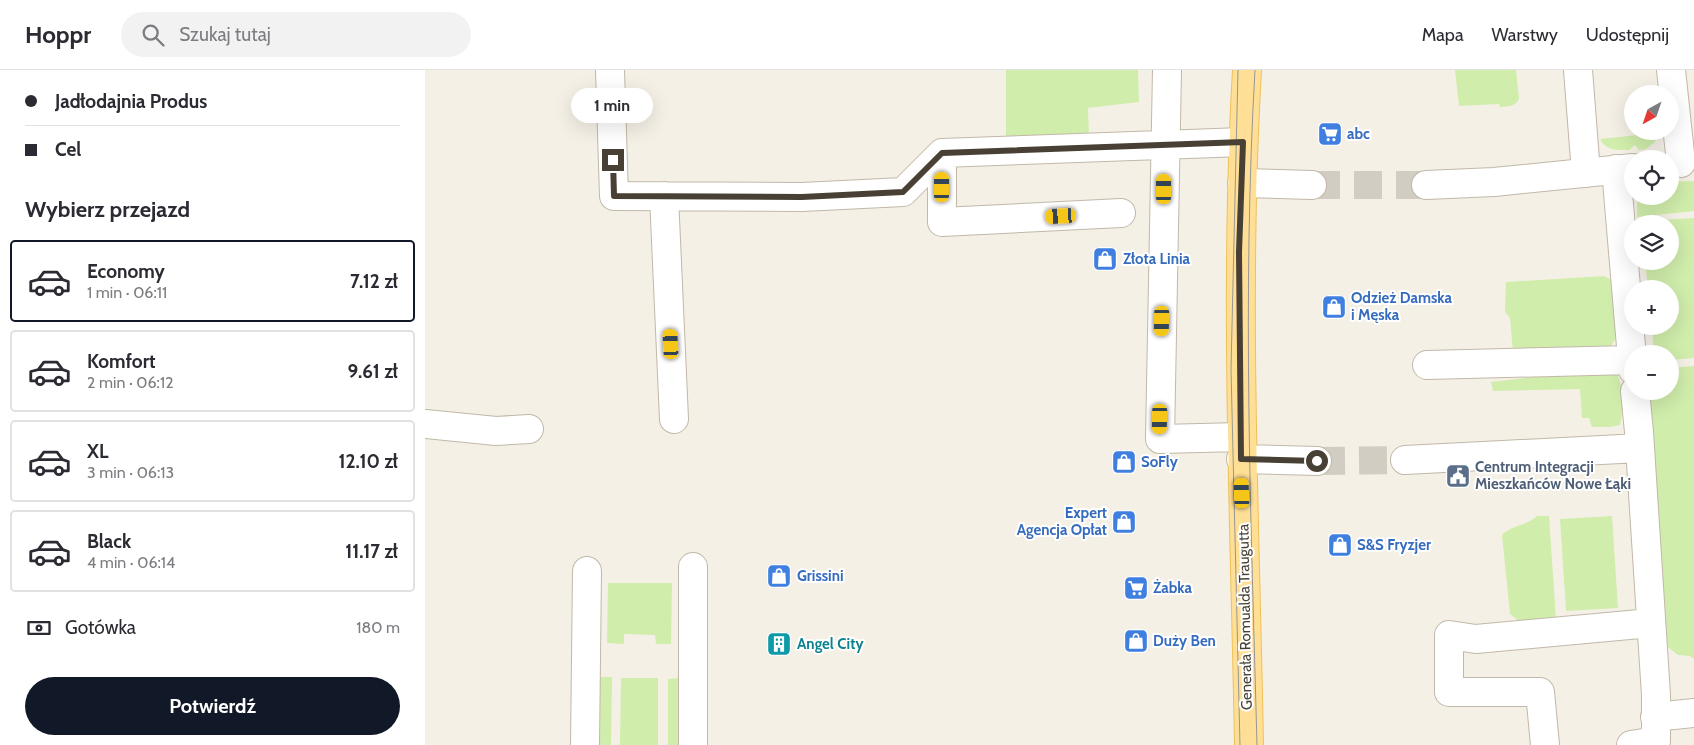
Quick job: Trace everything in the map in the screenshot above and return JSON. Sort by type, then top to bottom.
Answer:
[{"type":"main road","name":"Generała Romualda Traugutta","points":[[1247,70],[1239,252],[1241,448],[1249,745]]},
{"type":"street","points":[[610,70],[614,196],[802,197],[903,192],[942,153],[1243,142]]},
{"type":"street","points":[[1167,70],[1164,144],[1160,438],[1241,448],[1317,461]]},
{"type":"street","points":[[1578,70],[1586,173]]},
{"type":"street","points":[[1671,70],[1682,163]]},
{"type":"street","points":[[942,153],[942,222],[1121,213]]},
{"type":"street","points":[[1426,185],[1494,182],[1624,168]]},
{"type":"street","points":[[1242,183],[1312,185]]},
{"type":"street","points":[[664,196],[674,419]]},
{"type":"street","points":[[1626,205],[1631,345]]},
{"type":"street","points":[[1427,365],[1624,365]]},
{"type":"street","points":[[1631,745],[1656,741],[1656,695],[1636,400]]},
{"type":"street","points":[[425,424],[496,431],[529,429]]},
{"type":"street","points":[[1405,460],[1640,448]]},
{"type":"street","points":[[693,566],[693,745]]},
{"type":"street","points":[[585,745],[587,571]]},
{"type":"street","points":[[1545,745],[1540,692],[1449,692],[1449,635],[1477,639],[1651,622]]},
{"type":"street","points":[[1655,717],[1694,713]]},
{"type":"green space","points":[[1006,70],[1138,70],[1139,102],[1088,108],[1089,135],[1006,139]]},
{"type":"green space","points":[[1455,70],[1516,70],[1519,99],[1513,105],[1500,107],[1499,104],[1459,106]]},
{"type":"green space","points":[[1624,136],[1624,140],[1655,140],[1646,149],[1639,150],[1635,145],[1629,150],[1620,150],[1605,146],[1600,139]]},
{"type":"green space","points":[[1694,181],[1694,211],[1637,215],[1637,205],[1679,205],[1679,182]]},
{"type":"green space","points":[[1694,218],[1694,358],[1679,359],[1679,345],[1653,345],[1653,335],[1679,335],[1679,280],[1647,280],[1646,270],[1679,270],[1679,219]]},
{"type":"green space","points":[[1604,276],[1610,279],[1613,284],[1616,338],[1611,346],[1556,352],[1513,352],[1510,318],[1505,312],[1506,282]]},
{"type":"green space","points":[[1694,366],[1694,659],[1690,656],[1678,655],[1668,647],[1651,400],[1679,400],[1679,367]]},
{"type":"green space","points":[[1615,372],[1622,389],[1622,412],[1620,425],[1610,427],[1592,427],[1589,418],[1582,418],[1580,389],[1493,391],[1491,382],[1547,375]]},
{"type":"green space","points":[[1537,516],[1549,516],[1556,620],[1520,622],[1510,614],[1502,535]]},
{"type":"green space","points":[[1612,516],[1618,608],[1566,611],[1560,519]]},
{"type":"green space","points":[[608,583],[672,583],[671,644],[656,644],[655,635],[624,634],[624,644],[607,643]]},
{"type":"green space","points":[[600,677],[612,677],[611,745],[599,745]]},
{"type":"green space","points":[[621,678],[658,678],[658,745],[620,745]]},
{"type":"green space","points":[[681,678],[680,745],[668,745],[668,679]]},
{"type":"tunnel","points":[[1312,185],[1426,185]]},
{"type":"tunnel","points":[[1317,461],[1405,460]]},
{"type":"tram line","points":[[1238,70],[1231,369],[1240,745]]},
{"type":"tram line","points":[[1255,70],[1251,154],[1248,323],[1250,492],[1257,745]]},
{"type":"place","name":"abc","points":[[1330,134]]},
{"type":"place","name":"Złota Linia","points":[[1105,259]]},
{"type":"place","name":"Odzież Damska i Męska","points":[[1334,307]]},
{"type":"place","name":"SoFly","points":[[1124,462]]},
{"type":"place","name":"Centrum Integracji Mieszkańców Nowe Łąki","points":[[1458,476]]},
{"type":"place","name":"Expert Agencja Opłat","points":[[1124,522]]},
{"type":"place","name":"S&S Fryzjer","points":[[1340,545]]},
{"type":"place","name":"Grissini","points":[[779,576]]},
{"type":"place","name":"Żabka","points":[[1136,588]]},
{"type":"place","name":"Duży Ben","points":[[1136,641]]},
{"type":"place","name":"Angel City","points":[[779,644]]},
{"type":"route","points":[[613,160],[614,196],[802,197],[903,192],[942,153],[1243,142],[1239,252],[1241,459],[1317,461]]}]
